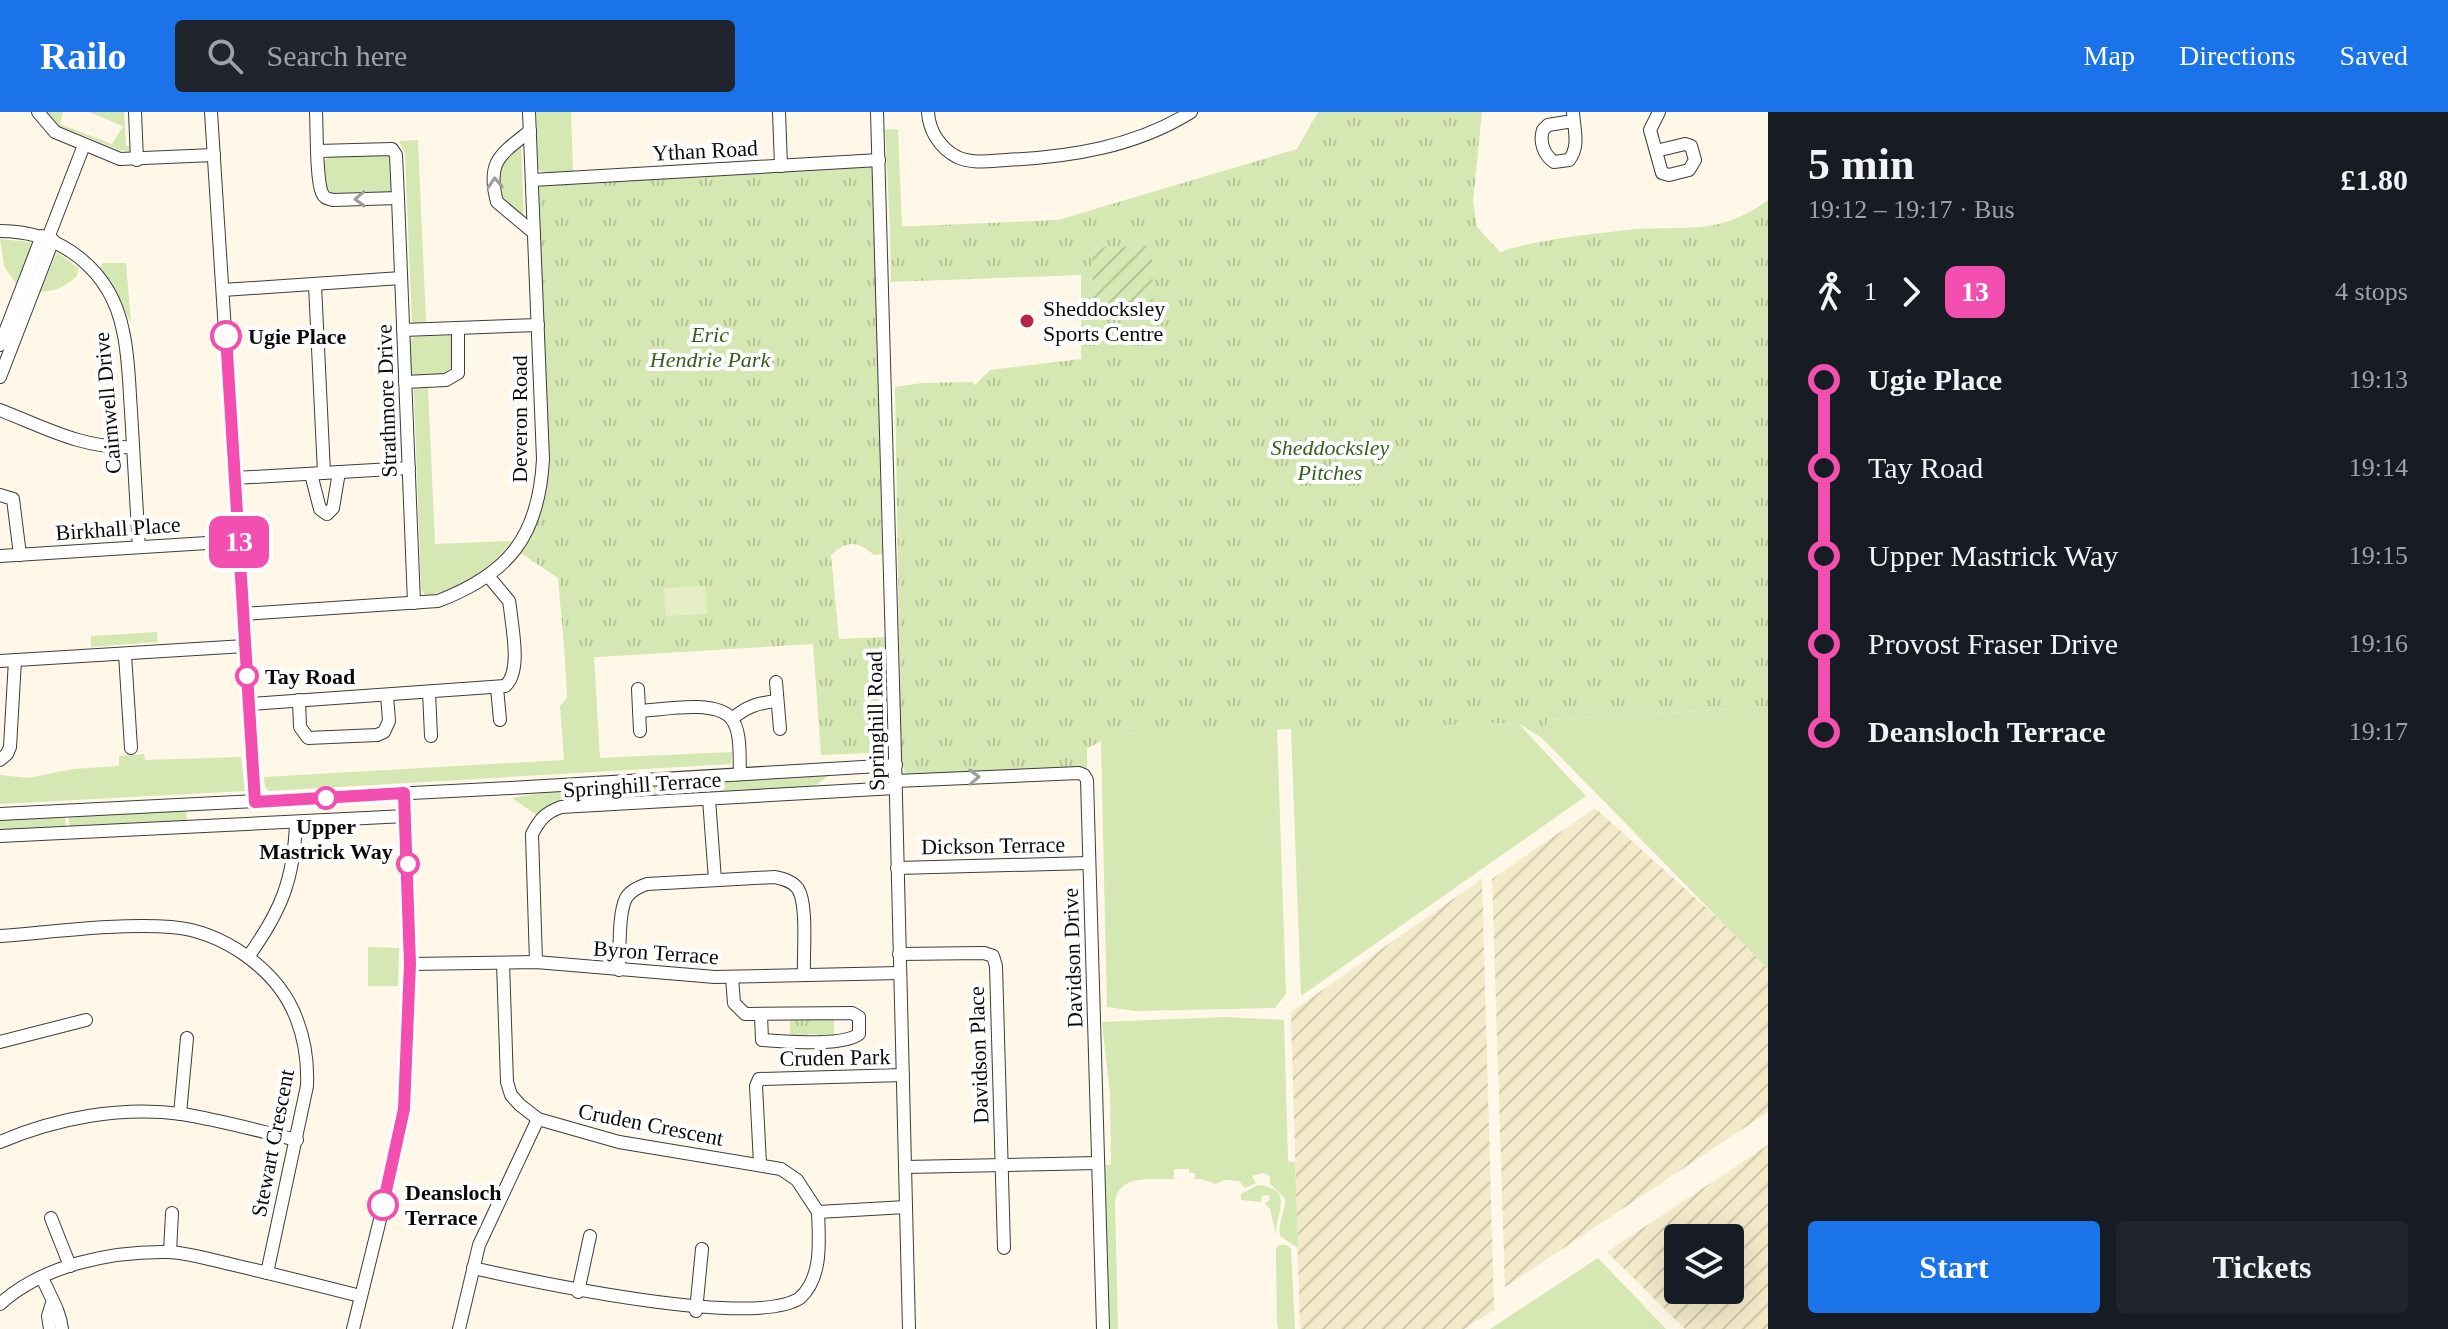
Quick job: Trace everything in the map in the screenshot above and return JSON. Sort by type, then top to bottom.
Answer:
[{"type":"street","points":[[38,112],[55,132],[120,159],[214,155]]},
{"type":"street","points":[[135,112],[137,160]]},
{"type":"street","points":[[211,112],[255,802]]},
{"type":"street","points":[[316,112],[321,191],[325,198],[398,198]]},
{"type":"street","name":"Deveron Road","points":[[243,614],[438,601],[465,591],[489,577],[523,539],[537,508],[542,482],[529,112]]},
{"type":"street","points":[[779,112],[781,166]]},
{"type":"street","name":"Springhill Road","points":[[877,112],[909,1329]]},
{"type":"street","points":[[928,112],[931,128],[942,147],[958,157],[977,162],[1087,153],[1143,135],[1191,112]]},
{"type":"street","points":[[1656,151],[1650,130],[1659,112]]},
{"type":"street","points":[[530,131],[499,156],[494,169],[497,202],[534,233]]},
{"type":"street","points":[[0,345],[84,145]]},
{"type":"street","name":"Strathmore Drive","points":[[318,151],[392,149],[396,155],[414,603]]},
{"type":"street","name":"Ythan Road","points":[[532,180],[879,160]]},
{"type":"street","name":"Cairnwell Drive","points":[[0,231],[21,231],[47,238],[75,254],[104,286],[116,310],[126,344],[139,547]]},
{"type":"street","points":[[0,377],[47,238]]},
{"type":"street","points":[[223,290],[401,278]]},
{"type":"street","points":[[315,285],[318,473],[320,509],[327,514],[333,508],[339,472]]},
{"type":"street","points":[[403,330],[538,325]]},
{"type":"street","points":[[405,382],[446,380],[458,373],[458,328]]},
{"type":"street","points":[[0,410],[83,443],[106,448],[133,447]]},
{"type":"street","points":[[235,478],[409,468]]},
{"type":"street","points":[[0,495],[13,499],[16,507],[20,555]]},
{"type":"street","name":"Birkhall Place","points":[[0,556],[239,541]]},
{"type":"street","points":[[249,704],[505,686],[513,676],[509,601],[489,577]]},
{"type":"street","points":[[0,661],[245,646]]},
{"type":"street","points":[[125,654],[131,748]]},
{"type":"street","points":[[0,760],[10,747],[15,660]]},
{"type":"street","points":[[776,682],[780,729]]},
{"type":"street","points":[[497,688],[500,720]]},
{"type":"street","points":[[638,689],[640,731]]},
{"type":"street","points":[[429,692],[431,736]]},
{"type":"street","points":[[299,700],[303,734],[308,738],[330,738],[384,732],[389,721],[387,695]]},
{"type":"street","points":[[732,719],[755,703],[777,701]]},
{"type":"street","points":[[639,711],[709,707],[721,711],[732,719],[737,733],[740,774]]},
{"type":"street","points":[[0,814],[896,765]]},
{"type":"street","name":"Davidson Drive","points":[[896,784],[1079,773],[1087,780],[1103,1329]]},
{"type":"street","name":"Springhill Terrace","points":[[536,962],[532,834],[540,819],[549,811],[561,807],[896,784]]},
{"type":"street","points":[[353,1329],[404,1109],[410,964],[404,793]]},
{"type":"street","points":[[709,799],[715,880]]},
{"type":"street","points":[[0,836],[406,816]]},
{"type":"street","points":[[248,957],[271,924],[286,894],[294,861],[296,822]]},
{"type":"street","name":"Dickson Terrace","points":[[897,868],[1089,863]]},
{"type":"street","points":[[619,970],[623,907],[627,896],[636,888],[647,884],[775,877],[790,881],[799,890],[803,903],[804,975]]},
{"type":"street","name":"Stewart Crescent","points":[[0,936],[169,927],[205,934],[248,957],[271,978],[297,1019],[308,1062],[297,1140],[267,1273]]},
{"type":"street","name":"Davidson Place","points":[[899,954],[984,953],[993,956],[996,966],[1004,1248]]},
{"type":"street","name":"Byron Terrace","points":[[410,964],[536,962],[732,977],[900,973]]},
{"type":"street","name":"Cruden Crescent","points":[[503,963],[507,1082],[511,1095],[520,1105],[538,1119],[619,1142],[781,1169],[797,1180],[818,1212]]},
{"type":"street","points":[[732,977],[732,996],[739,1010],[745,1014],[852,1013],[859,1017],[859,1034],[853,1038],[829,1040],[762,1040],[761,1015]]},
{"type":"street","points":[[0,1042],[86,1020]]},
{"type":"street","points":[[180,1114],[187,1038]]},
{"type":"street","name":"Cruden Park","points":[[760,1164],[756,1086],[759,1079],[903,1075]]},
{"type":"street","points":[[0,1142],[45,1125],[111,1113],[180,1114],[297,1140]]},
{"type":"street","points":[[459,1329],[487,1223],[538,1119]]},
{"type":"street","points":[[905,1167],[1098,1163]]},
{"type":"street","points":[[473,1268],[637,1304],[696,1311],[766,1314],[801,1298],[811,1284],[817,1266],[818,1212],[906,1207]]},
{"type":"street","points":[[170,1252],[172,1213]]},
{"type":"street","points":[[51,1218],[70,1266]]},
{"type":"street","points":[[578,1292],[590,1236]]},
{"type":"street","points":[[696,1311],[702,1249]]},
{"type":"street","points":[[0,1304],[42,1277],[70,1266],[101,1258],[170,1252],[360,1296]]},
{"type":"street","points":[[42,1277],[52,1303],[60,1313],[62,1329]]},
{"type":"street","points":[[50,1329],[48,1316],[52,1303]]},
{"type":"shaded area","points":[[1595,808],[1722,922],[1768,969],[1768,1112],[1505,1287],[1492,879]]},
{"type":"shaded area","points":[[1482,879],[1494,1310],[1464,1329],[1300,1329],[1291,1012]]},
{"type":"shaded area","points":[[1768,1145],[1768,1329],[1685,1329],[1607,1252]]},
{"type":"green space","points":[[47,112],[63,112],[60,124],[112,144],[123,126],[89,112],[124,112],[126,146],[133,146],[133,152],[119,150],[55,124]]},
{"type":"green space","points":[[536,112],[571,112],[573,171],[544,173],[538,169]]},
{"type":"green space","name":"Sheddocksley Pitches","points":[[1318,112],[1482,112],[1473,202],[1477,227],[1500,252],[1531,244],[1627,230],[1716,225],[1749,212],[1768,200],[1768,707],[1547,720],[1543,739],[1518,723],[1113,734],[1087,749],[1087,769],[905,776],[901,752],[895,387],[922,383],[972,382],[975,385],[990,370],[1081,359],[1081,275],[891,282],[890,227],[1058,220],[1297,149]]},
{"type":"green space","points":[[898,129],[902,227],[890,227],[885,130]]},
{"type":"green space","points":[[418,140],[426,323],[412,323],[405,153],[399,141]]},
{"type":"green space","points":[[521,141],[524,221],[499,201],[499,162]]},
{"type":"green space","points":[[390,153],[393,192],[335,196],[327,189],[324,162],[330,155]]},
{"type":"green space","name":"Eric Hendrie Park","points":[[874,164],[882,554],[874,555],[852,544],[831,555],[839,639],[886,637],[888,736],[873,753],[821,755],[813,644],[565,659],[558,578],[519,552],[541,509],[538,188],[543,185]]},
{"type":"green space","points":[[0,239],[30,242],[32,245],[16,284],[4,266]]},
{"type":"green space","points":[[1152,246],[1153,309],[1093,310],[1092,247]]},
{"type":"green space","points":[[57,252],[78,268],[77,276],[60,288],[40,292]]},
{"type":"green space","points":[[103,263],[126,263],[131,323],[100,267]]},
{"type":"green space","points":[[453,335],[456,366],[449,375],[411,376],[410,341],[414,337]]},
{"type":"green space","points":[[428,388],[435,544],[512,541],[474,576],[426,596],[421,589],[414,389]]},
{"type":"green space","points":[[705,586],[707,614],[666,616],[664,588]]},
{"type":"green space","points":[[157,632],[158,642],[91,647],[91,636]]},
{"type":"green space","points":[[594,657],[600,758],[732,752],[731,764],[269,791],[265,787],[264,777],[564,760],[560,706],[567,698],[565,659]]},
{"type":"green space","points":[[1768,707],[1768,969],[1543,739],[1547,720]]},
{"type":"green space","points":[[1518,723],[1586,796],[1301,996],[1291,728]]},
{"type":"green space","points":[[1277,729],[1286,994],[1275,1008],[1135,1011],[1107,1007],[1101,741],[1113,734]]},
{"type":"green space","points":[[144,754],[145,760],[241,757],[245,791],[0,804],[0,775],[28,778],[73,769],[119,766],[119,756]]},
{"type":"green space","points":[[830,775],[809,790],[713,795],[719,781]]},
{"type":"green space","points":[[716,782],[710,796],[538,816],[512,798],[561,790]]},
{"type":"green space","points":[[186,809],[187,824],[69,829],[69,818]]},
{"type":"green space","points":[[0,818],[65,818],[66,829],[0,832]]},
{"type":"green space","points":[[368,947],[399,948],[398,986],[368,986]]},
{"type":"green space","points":[[1226,1017],[1284,1020],[1288,1161],[1295,1162],[1298,1248],[1280,1236],[1285,1198],[1270,1184],[1270,1176],[1263,1173],[1252,1176],[1256,1183],[1245,1188],[1239,1181],[1225,1180],[1215,1184],[1195,1179],[1195,1173],[1189,1173],[1189,1169],[1174,1169],[1174,1179],[1130,1182],[1118,1192],[1115,1201],[1118,1329],[1108,1329],[1103,1165],[1111,1165],[1110,1094],[1102,1022]]},
{"type":"green space","points":[[834,1018],[834,1034],[829,1038],[818,1038],[817,1034],[808,1034],[808,1038],[790,1036],[790,1019]]},
{"type":"green space","points":[[1258,1185],[1270,1187],[1280,1197],[1276,1235],[1270,1209],[1265,1203],[1270,1200],[1269,1195],[1262,1196],[1261,1202],[1241,1200],[1241,1194]]},
{"type":"green space","points":[[1287,1245],[1291,1249],[1295,1329],[1278,1329],[1277,1324],[1276,1248]]},
{"type":"green space","points":[[1598,1258],[1666,1329],[1490,1329]]},
{"type":"bus line","name":"13","points":[[226,336],[255,802],[404,793],[410,964],[404,1109],[383,1205]]},
{"type":"place","name":"Sheddocksley Sports Centre","points":[[1027,321]]},
{"type":"place","name":"Ugie Place","points":[[226,336]]},
{"type":"place","name":"Tay Road","points":[[247,676]]},
{"type":"place","name":"Upper Mastrick Way","points":[[326,798]]},
{"type":"place","name":"Deansloch Terrace","points":[[383,1205]]}]
